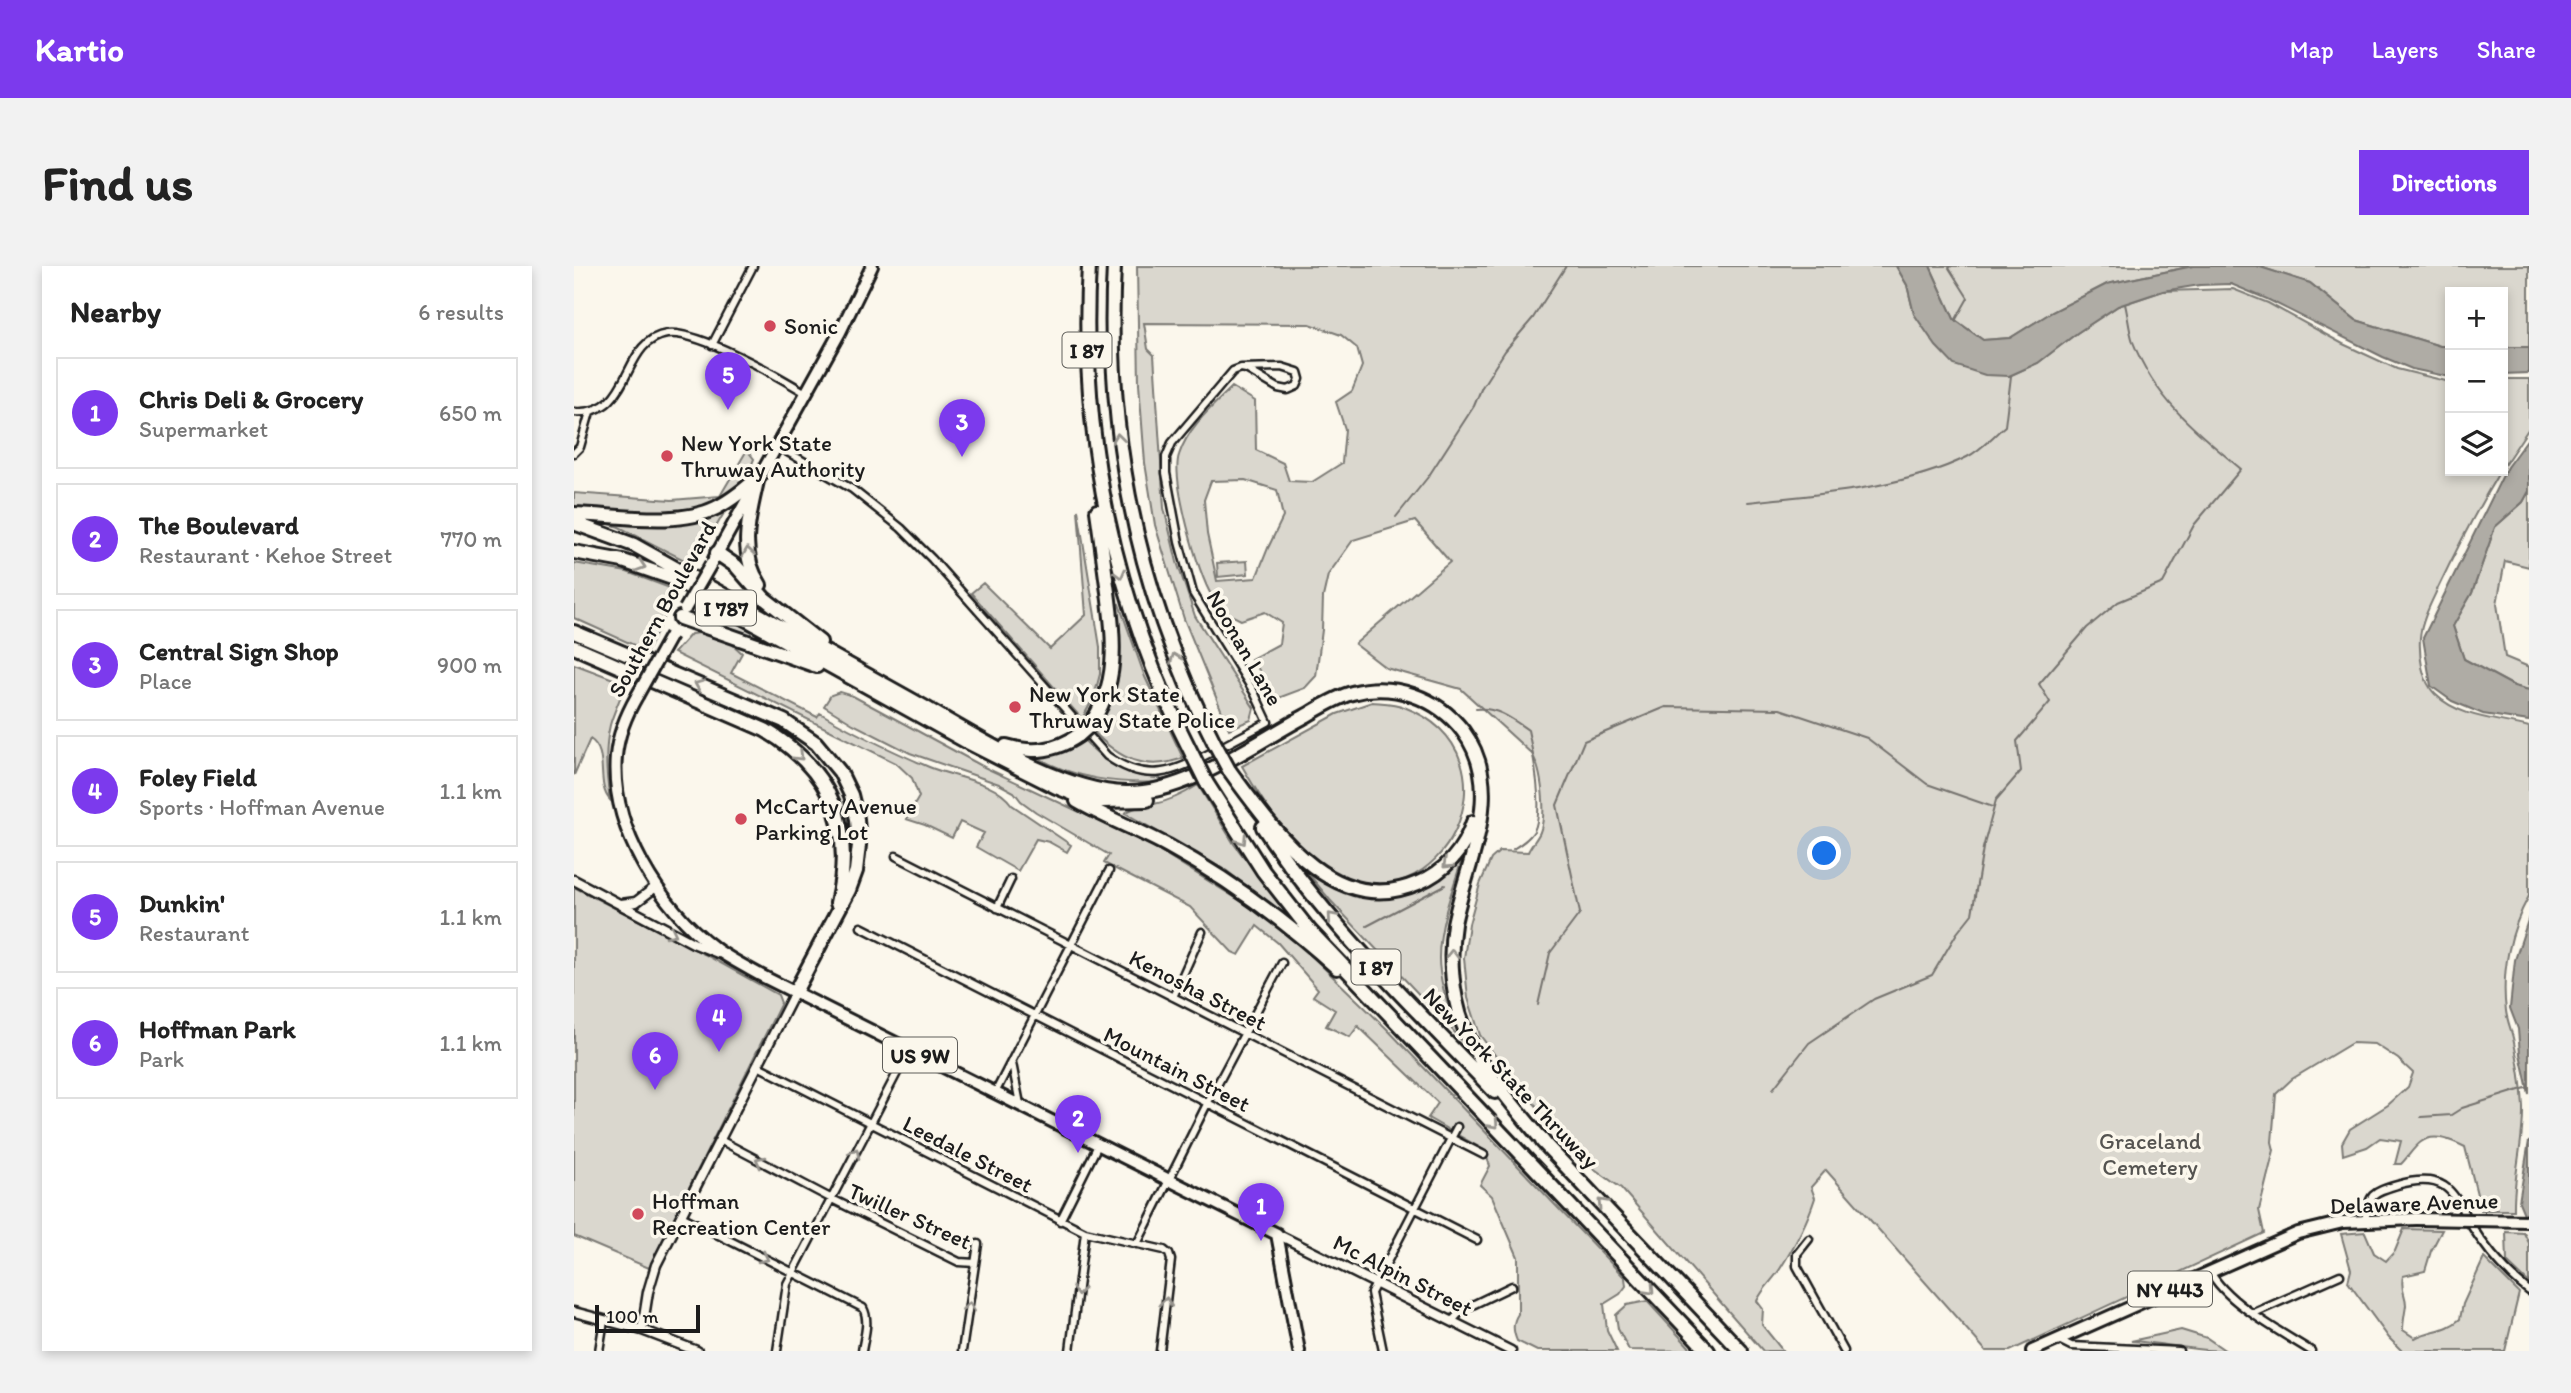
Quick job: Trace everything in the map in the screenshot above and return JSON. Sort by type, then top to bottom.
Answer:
[{"type":"highway","name":"New York State Thruway","points":[[1089,266],[1087,358],[1093,435],[1108,526],[1128,599],[1156,678],[1206,782],[1248,850],[1293,910],[1708,1351]]},
{"type":"highway","name":"New York State Thruway","points":[[1114,266],[1114,393],[1119,447],[1132,521],[1172,649],[1229,770],[1276,846],[1321,904],[1376,967],[1741,1351]]},
{"type":"highway","points":[[967,730],[1008,746],[1039,751],[1060,746],[1083,731],[1100,710],[1107,692],[1114,653],[1089,443],[1093,435]]},
{"type":"highway","points":[[574,513],[676,518],[692,516],[721,506],[758,479]]},
{"type":"highway","points":[[758,479],[746,531],[747,554],[758,583],[781,610]]},
{"type":"highway","name":"I 787","points":[[574,523],[634,545],[967,730]]},
{"type":"highway","name":"I 787","points":[[574,552],[623,561],[672,578],[1044,782]]},
{"type":"highway","points":[[714,559],[732,563],[764,598],[860,671]]},
{"type":"highway","points":[[683,614],[869,688]]},
{"type":"highway","points":[[574,632],[784,721],[805,734],[824,752],[839,772],[851,795],[858,832],[858,858],[853,883],[795,992]]},
{"type":"highway","points":[[574,647],[754,725],[776,737],[806,761],[829,793],[842,830],[843,870],[833,917]]},
{"type":"highway","points":[[967,730],[1077,785],[1101,791],[1133,793],[1160,789],[1191,778],[1329,703],[1356,692],[1399,691],[1420,698],[1441,710],[1458,725],[1471,744],[1480,766],[1484,787],[1481,817],[1453,933],[1452,971],[1457,1007],[1471,1044],[1484,1066],[1546,1145]]},
{"type":"highway","points":[[1044,782],[1093,800],[1147,800],[1189,786],[1335,707],[1360,698],[1380,696],[1420,705],[1436,714],[1453,729],[1471,758],[1477,785],[1477,804],[1465,841],[1454,858],[1438,872],[1419,883],[1400,889],[1368,891],[1338,882],[1301,857],[1270,825],[1229,770]]},
{"type":"highway","points":[[1044,782],[1085,806],[1169,846],[1247,896],[1349,979],[1447,1074]]},
{"type":"main road","name":"Southern Boulevard","points":[[795,992],[727,956],[685,920],[657,886],[629,830],[617,780],[618,741],[637,696],[846,320],[872,266]]},
{"type":"main road","name":"US 9W","points":[[795,992],[1277,1234]]},
{"type":"main road","name":"Delaware Avenue","points":[[2032,1351],[2298,1233],[2331,1224],[2416,1219],[2529,1222]]},
{"type":"main road","points":[[1277,1234],[1299,1351]]},
{"type":"street","points":[[712,345],[753,266]]},
{"type":"street","points":[[574,412],[600,409],[614,398],[641,351],[653,339],[664,335],[678,334],[712,345],[806,393]]},
{"type":"street","points":[[1241,368],[1288,368],[1298,372],[1300,379],[1293,389],[1283,390],[1241,368]]},
{"type":"street","name":"Noonan Lane","points":[[776,446],[852,489],[901,528],[932,559],[1107,756],[1124,767],[1142,772],[1169,772],[1268,722],[1254,692],[1193,593],[1179,542],[1166,473],[1166,457],[1172,443],[1228,376],[1241,368]]},
{"type":"street","points":[[574,453],[580,447],[590,412]]},
{"type":"street","name":"Kenosha Street","points":[[896,856],[1484,1155]]},
{"type":"street","points":[[995,1093],[1110,871]]},
{"type":"street","points":[[997,908],[1011,879]]},
{"type":"street","points":[[574,880],[690,942],[727,956]]},
{"type":"street","points":[[621,904],[633,904],[657,886]]},
{"type":"street","name":"Mountain Street","points":[[861,927],[1477,1240]]},
{"type":"street","points":[[1173,997],[1202,932]]},
{"type":"street","points":[[1137,1244],[1168,1179],[1282,963]]},
{"type":"street","points":[[642,1330],[654,1270],[795,992]]},
{"type":"street","points":[[777,1351],[787,1284],[909,1050]]},
{"type":"street","points":[[1012,1063],[1020,1106]]},
{"type":"street","name":"Leedale Street","points":[[758,1066],[1060,1221],[1085,1232],[1164,1250],[1171,1260],[1160,1351]]},
{"type":"street","points":[[1383,1351],[1371,1293],[1457,1127]]},
{"type":"street","name":"Twiller Street","points":[[720,1140],[959,1262],[975,1263]]},
{"type":"street","points":[[1060,1221],[1098,1145]]},
{"type":"street","points":[[2365,1220],[2368,1200],[2376,1191],[2416,1182],[2435,1182],[2452,1193],[2498,1262],[2512,1278],[2529,1291]]},
{"type":"street","points":[[681,1216],[858,1306],[864,1312],[866,1326],[862,1351]]},
{"type":"street","points":[[1070,1351],[1085,1232]]},
{"type":"street","name":"Mc Alpin Street","points":[[1277,1234],[1511,1351]]},
{"type":"street","points":[[1809,1239],[1797,1254],[1797,1266],[1844,1351]]},
{"type":"street","points":[[962,1351],[978,1244]]},
{"type":"street","points":[[2210,1271],[2221,1290],[2311,1351]]},
{"type":"street","points":[[2254,1313],[2340,1275]]},
{"type":"street","points":[[1452,1321],[1462,1310],[1512,1286]]},
{"type":"street","points":[[574,1312],[642,1330],[694,1351]]},
{"type":"street","points":[[599,1351],[604,1320]]},
{"type":"street","points":[[2058,1339],[2071,1346],[2179,1351]]},
{"type":"green space","name":"Graceland Cemetery","points":[[1137,266],[1896,266],[1907,285],[1914,314],[2009,376],[2038,363],[2118,306],[2163,291],[2233,289],[2268,303],[2343,344],[2397,369],[2445,381],[2445,476],[2497,476],[2460,543],[2427,613],[2420,638],[2422,668],[2435,694],[2455,708],[2529,727],[2529,896],[2512,937],[2505,981],[2506,1011],[2518,1063],[2523,1107],[2514,1210],[2481,1210],[2465,1147],[2449,1140],[2426,1139],[2401,1164],[2395,1164],[2401,1141],[2380,1138],[2367,1147],[2343,1155],[2342,1143],[2350,1129],[2388,1105],[2408,1087],[2413,1073],[2375,1044],[2352,1043],[2292,1079],[2276,1094],[2272,1142],[2274,1150],[2259,1210],[2264,1233],[2010,1351],[1986,1351],[1826,1170],[1811,1187],[1815,1198],[1795,1243],[1757,1301],[1763,1309],[1762,1325],[1783,1351],[1763,1351],[1621,1188],[1589,1165],[1515,1082],[1480,1035],[1468,998],[1464,958],[1469,924],[1480,884],[1491,859],[1500,851],[1528,852],[1540,832],[1543,804],[1536,761],[1532,754],[1461,689],[1386,668],[1355,644],[1450,562],[1415,521],[1353,540],[1328,575],[1323,597],[1316,676],[1305,688],[1273,700],[1251,659],[1279,644],[1282,623],[1265,612],[1241,620],[1237,618],[1218,604],[1206,585],[1187,526],[1179,484],[1179,455],[1188,435],[1232,387],[1255,401],[1256,450],[1283,463],[1289,481],[1312,482],[1342,463],[1345,429],[1336,402],[1352,391],[1362,366],[1357,348],[1341,335],[1310,324],[1144,323],[1148,349],[1154,355],[1164,508],[1177,562],[1195,616],[1254,708],[1251,720],[1229,729],[1184,619],[1155,525],[1145,463],[1139,384]],"holes":[[[1245,480],[1277,490],[1283,517],[1256,578],[1217,581],[1207,534],[1204,500],[1211,481]]]},
{"type":"green space","points":[[1930,266],[2193,266],[2107,284],[2052,312],[2010,338],[1983,340],[1954,319]]},
{"type":"green space","points":[[2257,266],[2529,266],[2529,347],[2508,347],[2508,287],[2445,287],[2445,346],[2440,346],[2356,320],[2310,283]]},
{"type":"green space","points":[[2508,379],[2529,379],[2529,428],[2508,460]]},
{"type":"green space","points":[[747,450],[754,459],[745,479],[731,494],[713,503],[691,509],[666,511],[574,507],[574,493],[672,500],[720,496]]},
{"type":"green space","points":[[2529,491],[2529,567],[2505,561],[2497,604],[2505,657],[2529,667],[2529,690],[2514,686],[2464,659],[2453,626],[2472,593],[2495,527],[2523,502]]},
{"type":"green space","points":[[1078,510],[1100,647],[1100,674],[1094,697],[1082,719],[971,593],[983,583],[1050,649],[1086,615]]},
{"type":"green space","points":[[724,513],[694,565],[619,527],[591,518],[675,523]]},
{"type":"green space","points":[[1247,561],[1248,574],[1218,577],[1217,563]]},
{"type":"green space","points":[[574,563],[627,572],[678,591],[647,651],[574,618]]},
{"type":"green space","points":[[1119,604],[1145,677],[1183,758],[1157,764],[1134,760],[1113,749],[1093,731],[1114,685],[1118,639],[1114,605]]},
{"type":"green space","points":[[702,605],[776,644],[694,618]]},
{"type":"green space","points":[[700,633],[731,643],[742,653],[731,673],[817,717],[820,713],[915,761],[995,790],[1012,805],[1071,845],[1067,852],[1049,842],[1036,839],[1018,871],[976,847],[984,833],[960,822],[952,838],[906,819],[919,797],[912,778],[896,763],[674,653],[691,634]]},
{"type":"green space","points":[[574,664],[616,680],[622,693],[610,725],[607,744],[610,800],[603,786],[599,752],[590,739],[574,775]]},
{"type":"green space","points":[[840,692],[853,696],[984,767],[1152,846],[1247,905],[1293,938],[1387,1029],[1625,1278],[1626,1286],[1620,1294],[1604,1304],[1607,1330],[1617,1351],[1537,1351],[1517,1341],[1514,1327],[1518,1314],[1518,1257],[1492,1196],[1480,1185],[1490,1166],[1484,1150],[1428,1118],[1438,1103],[1358,1026],[1350,1037],[1326,1026],[1335,1010],[1313,996],[1318,989],[1278,943],[1257,926],[1239,955],[1232,952],[1190,907],[1104,863],[1109,855],[1036,812],[1014,792],[999,784],[910,753],[824,706],[831,695]]},
{"type":"green space","points":[[1372,702],[1404,707],[1441,730],[1461,761],[1465,796],[1456,830],[1436,858],[1408,878],[1373,885],[1335,874],[1306,853],[1281,827],[1242,766],[1337,714]]},
{"type":"green space","points":[[1083,739],[1117,767],[1137,775],[1160,778],[1162,782],[1112,781],[1080,775],[1035,756],[1060,751]]},
{"type":"green space","points":[[1198,785],[1234,844],[1294,923],[1227,871],[1125,813],[1171,799]]},
{"type":"green space","points":[[1463,857],[1444,919],[1439,958],[1443,988],[1459,1037],[1330,900],[1297,860],[1337,888],[1355,895],[1389,898],[1420,889]]},
{"type":"green space","points":[[574,887],[778,995],[781,1003],[649,1268],[574,1236]]},
{"type":"green space","points":[[2404,1229],[2442,1230],[2431,1251],[2425,1271],[2403,1276],[2406,1305],[2403,1330],[2415,1338],[2449,1326],[2460,1319],[2463,1304],[2484,1258],[2519,1293],[2505,1351],[2402,1351],[2389,1338],[2348,1282],[2351,1270],[2341,1234],[2365,1232],[2374,1253],[2386,1261],[2395,1251]]},
{"type":"green space","points":[[2506,1232],[2524,1233],[2529,1243],[2529,1283],[2507,1262]]},
{"type":"green space","points":[[1647,1301],[1693,1351],[1629,1350],[1618,1329],[1616,1315],[1627,1305]]},
{"type":"green space","points":[[2181,1330],[2207,1338],[2226,1351],[2131,1341]]},
{"type":"shaded area","points":[[1896,266],[1930,266],[1954,319],[1983,340],[2010,338],[2052,312],[2107,284],[2193,266],[2257,266],[2310,283],[2356,320],[2445,346],[2445,376],[2412,369],[2383,357],[2231,284],[2200,285],[2163,291],[2118,306],[2038,363],[2009,376],[1985,375],[1954,365],[1936,346],[1914,314],[1907,285]]},
{"type":"shaded area","points":[[2508,347],[2529,347],[2529,373],[2508,374]]},
{"type":"shaded area","points":[[2529,437],[2529,491],[2523,502],[2495,527],[2472,593],[2453,626],[2464,659],[2514,686],[2529,690],[2529,721],[2483,714],[2452,701],[2431,686],[2423,638],[2503,476],[2508,476],[2508,466]]},
{"type":"shaded area","points":[[2529,917],[2529,1094],[2520,1054],[2518,1029],[2510,1008],[2515,960]]},
{"type":"shaded area","points":[[2529,1141],[2529,1226],[2519,1202]]},
{"type":"waterway","points":[[1396,517],[1428,477],[1474,406],[1482,387],[1505,351],[1533,318],[1566,266]]},
{"type":"waterway","points":[[1952,266],[1949,268],[1968,298],[1955,321]]},
{"type":"waterway","points":[[1773,1089],[1809,1043],[1874,999],[1932,975],[1957,933],[1972,914],[1983,848],[1996,800],[2021,771],[2017,741],[2050,702],[2039,684],[2087,628],[2118,602],[2163,583],[2194,525],[2241,469],[2193,428],[2153,381],[2133,342],[2125,304]]},
{"type":"waterway","points":[[1748,502],[1831,493],[1888,483],[1942,468],[1967,457],[2005,426],[2011,376]]},
{"type":"waterway","points":[[1538,1005],[1550,953],[1580,913],[1557,805],[1584,741],[1666,707],[1780,709],[1867,738],[1927,784],[1993,807]]},
{"type":"waterway","points":[[1476,709],[1497,712],[1528,730],[1537,781],[1537,821],[1530,836],[1513,849]]},
{"type":"waterway","points":[[1367,926],[1445,885]]},
{"type":"waterway","points":[[2421,1117],[2451,1115],[2462,1108],[2529,1087]]},
{"type":"place","name":"Sonic","points":[[770,326]]},
{"type":"place","name":"Dunkin'","points":[[728,410]]},
{"type":"place","name":"New York State Thruway Authority","points":[[667,456]]},
{"type":"place","name":"Central Sign Shop","points":[[962,457]]},
{"type":"place","name":"New York State Thruway State Police","points":[[1015,707]]},
{"type":"place","name":"McCarty Avenue Parking Lot","points":[[741,819]]},
{"type":"place","name":"Foley Field","points":[[719,1052]]},
{"type":"place","name":"Hoffman Park","points":[[655,1090]]},
{"type":"place","name":"The Boulevard","points":[[1078,1153]]},
{"type":"place","name":"Hoffman Recreation Center","points":[[638,1214]]},
{"type":"place","name":"Chris Deli & Grocery","points":[[1261,1241]]}]
